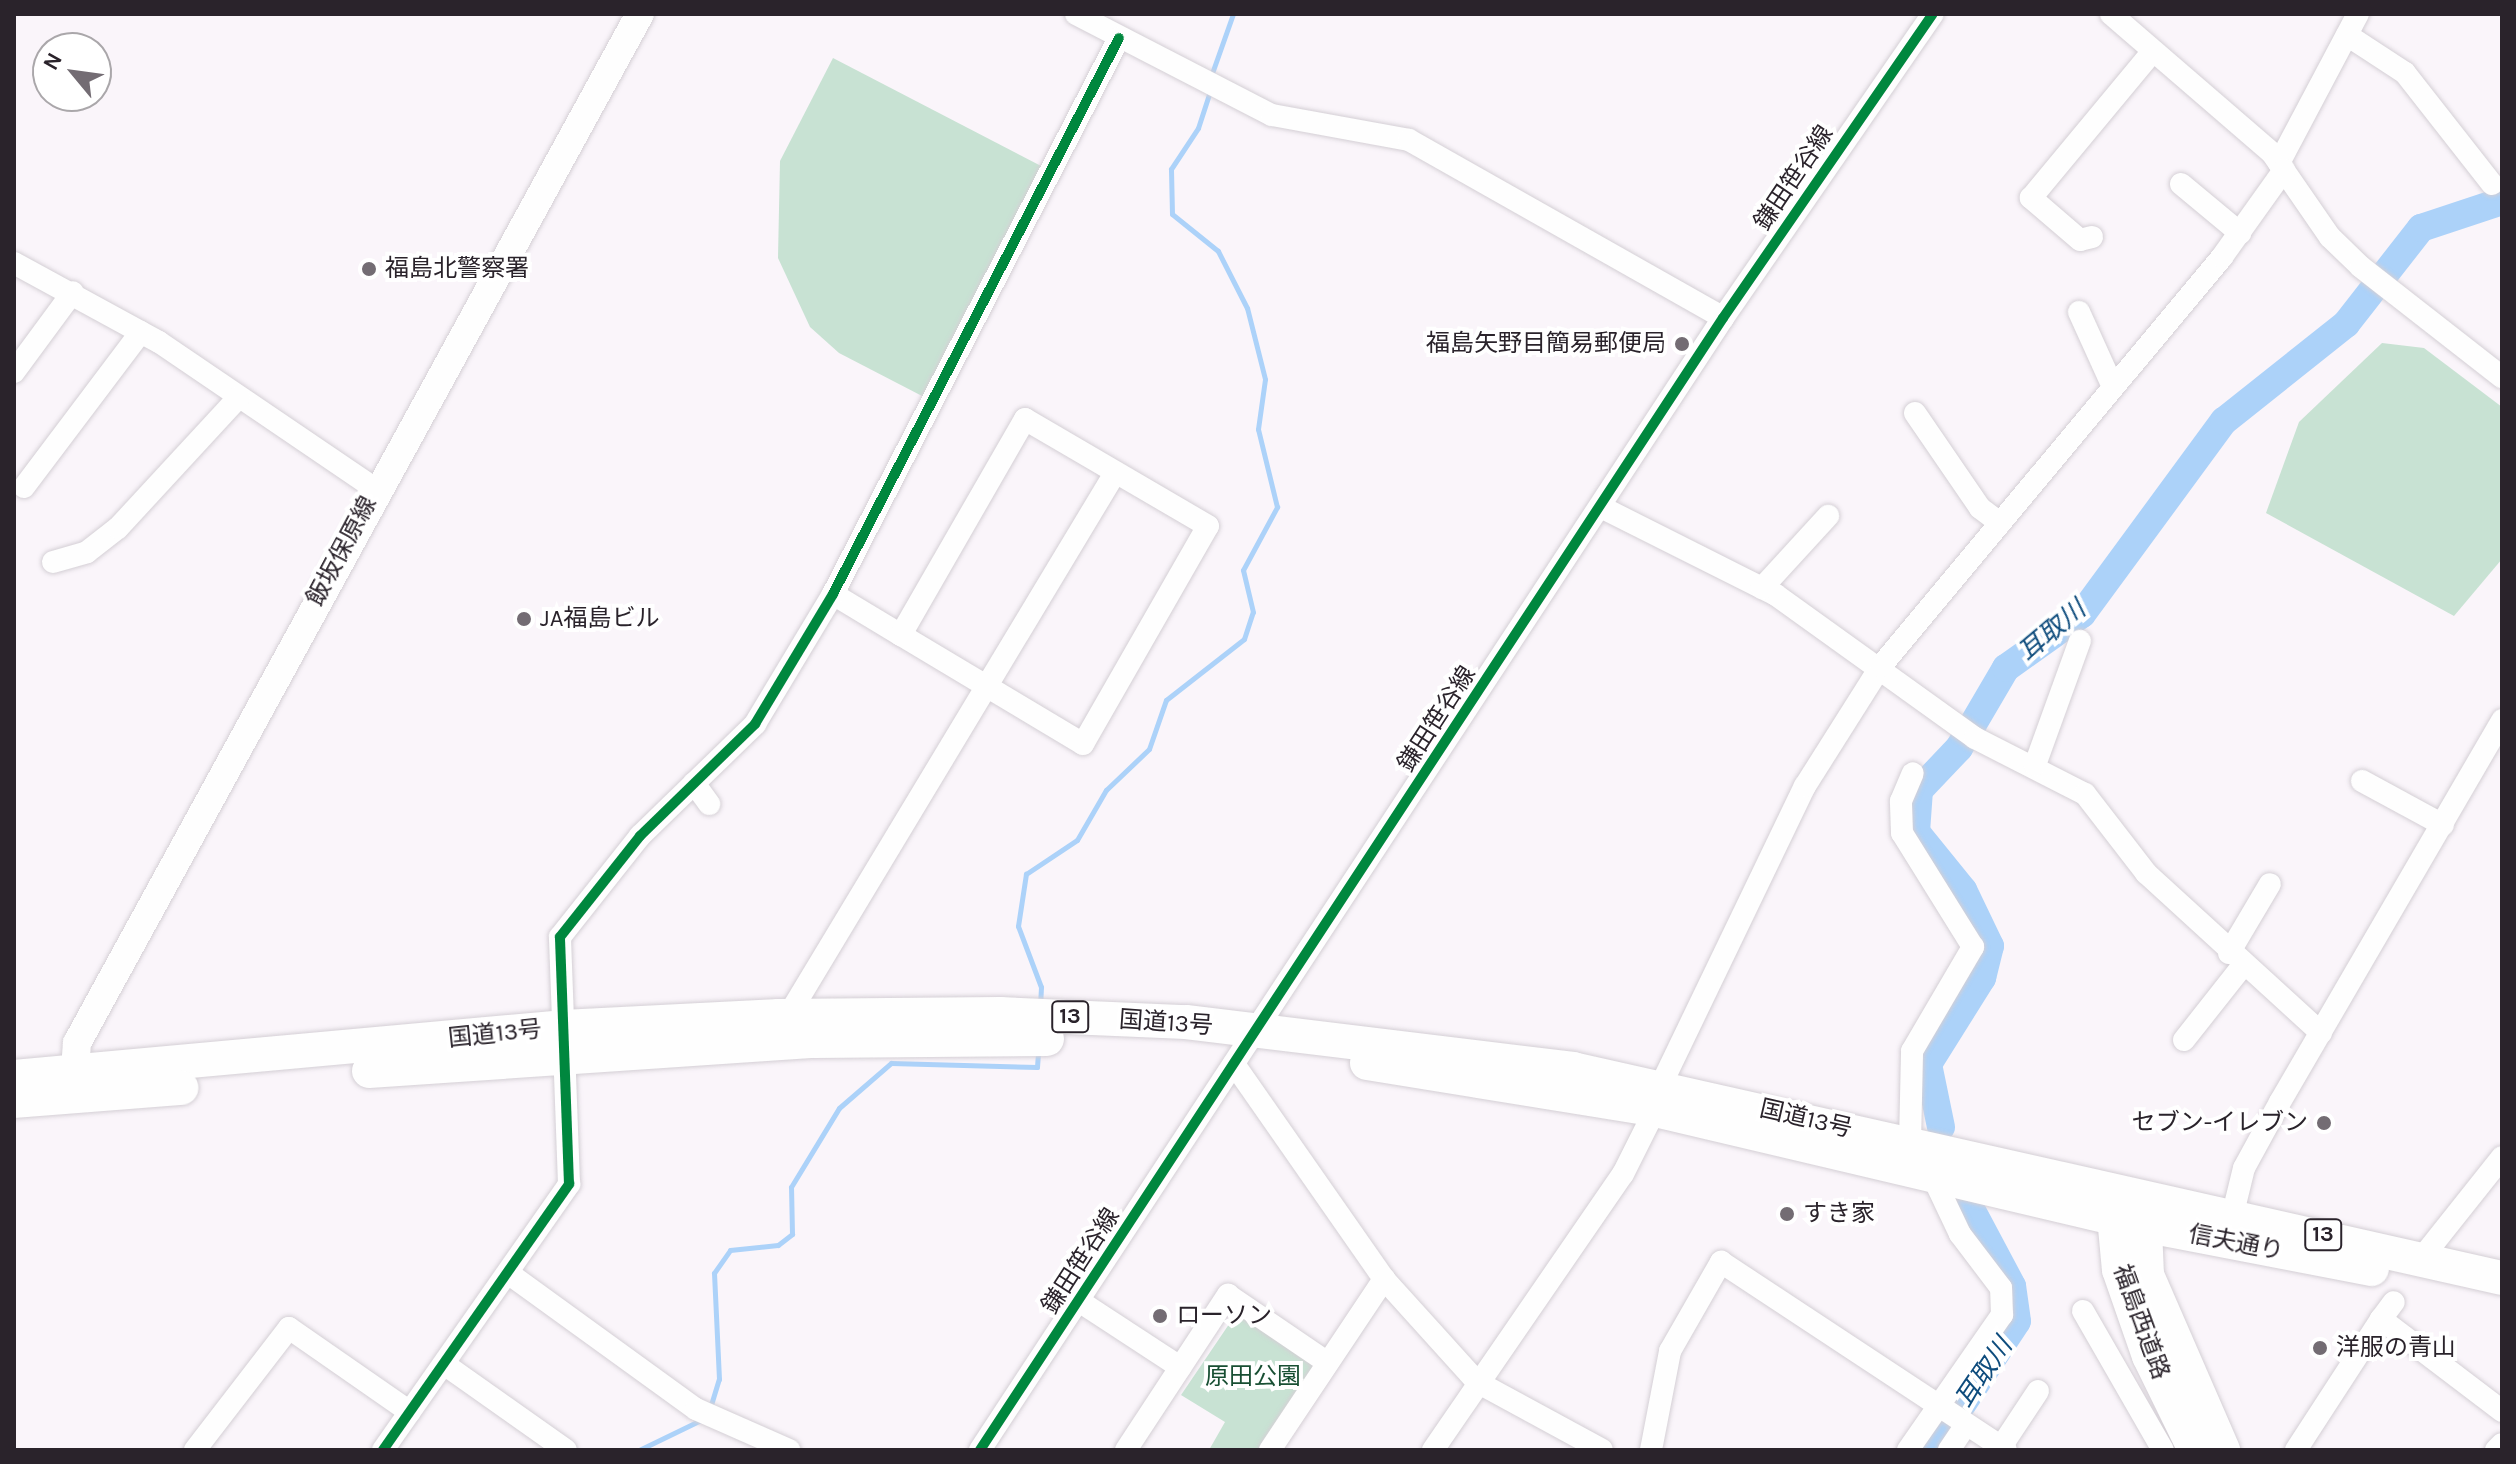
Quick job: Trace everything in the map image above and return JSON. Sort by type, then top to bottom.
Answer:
[{"type":"highway","name":"国道13号","points":[[14,1101],[73,1085],[788,1016],[1000,1014],[1658,1098],[1910,1142],[2127,1205]]},
{"type":"highway","name":"国道13号","points":[[563,1040],[1013,1037],[1245,1047]]},
{"type":"highway","name":"国道13号","points":[[14,1077],[73,1085]]},
{"type":"highway","name":"国道13号","points":[[1658,1098],[1932,1175],[2127,1205]]},
{"type":"highway","name":"信夫通り","points":[[2127,1205],[2233,1213],[2502,1278]]},
{"type":"highway","name":"信夫通り","points":[[2127,1205],[2502,1300]]},
{"type":"highway","name":"福島西道路","points":[[2127,1205],[2149,1356],[2166,1422],[2195,1450]]},
{"type":"highway","name":"福島西道路","points":[[2127,1205],[2147,1275],[2223,1450]]},
{"type":"main road","name":"飯坂保原線","points":[[73,1085],[77,1043],[375,489],[640,14]]},
{"type":"street","points":[[1076,14],[1209,86],[1283,118],[1409,140],[1723,318]]},
{"type":"street","name":"鎌田笹谷線","points":[[980,1450],[1723,318],[1933,14]]},
{"type":"street","points":[[2111,14],[2282,167],[2361,267],[2502,377]]},
{"type":"street","points":[[1433,1450],[1623,1174],[1805,786],[1881,666],[2240,233],[2282,167],[2358,14]]},
{"type":"street","points":[[2347,35],[2405,73],[2492,184]]},
{"type":"street","points":[[383,1450],[569,1184],[560,937],[640,836],[755,724],[833,594],[1119,38]]},
{"type":"street","points":[[2092,237],[2080,240],[2031,198],[2153,51]]},
{"type":"street","points":[[2181,184],[2240,233]]},
{"type":"street","points":[[14,263],[73,292],[141,332],[375,489]]},
{"type":"street","points":[[14,372],[73,292]]},
{"type":"street","points":[[2079,312],[2113,387]]},
{"type":"street","points":[[24,487],[141,332]]},
{"type":"street","points":[[53,562],[87,552],[118,528],[239,397]]},
{"type":"street","points":[[1915,413],[1980,508],[2000,523]]},
{"type":"street","points":[[833,594],[901,635],[989,688],[1083,744],[1208,526],[1025,419],[901,635]]},
{"type":"street","points":[[788,1016],[989,688],[1115,473]]},
{"type":"street","points":[[1601,507],[1762,588],[1881,666],[1966,731],[2085,794],[2146,873],[2321,1033]]},
{"type":"street","points":[[1762,588],[1828,516]]},
{"type":"street","points":[[2035,765],[2080,641]]},
{"type":"street","points":[[2233,1213],[2244,1168],[2502,720]]},
{"type":"street","points":[[1910,1142],[1912,1051],[1973,947],[1902,833],[1901,801],[1913,773]]},
{"type":"street","points":[[2362,781],[2443,825]]},
{"type":"street","points":[[694,783],[709,804]]},
{"type":"street","points":[[2184,1040],[2237,958],[2270,884]]},
{"type":"street","points":[[1245,1047],[1384,1279],[1477,1382],[1572,1444],[1602,1450]]},
{"type":"street","points":[[2421,1259],[2502,1157]]},
{"type":"street","points":[[1932,1175],[2003,1300],[1996,1327],[1953,1417],[1949,1450]]},
{"type":"street","points":[[1651,1450],[1670,1351],[1721,1262],[2004,1449],[2038,1391]]},
{"type":"street","points":[[508,1273],[706,1414],[789,1450]]},
{"type":"street","points":[[1270,1450],[1325,1361],[1384,1279]]},
{"type":"street","points":[[1126,1450],[1228,1295],[1325,1361]]},
{"type":"street","points":[[1079,1301],[1180,1367]]},
{"type":"street","points":[[2296,1450],[2387,1310],[2502,1411]]},
{"type":"street","points":[[2083,1311],[2166,1422],[2163,1450]]},
{"type":"street","points":[[195,1450],[289,1328],[410,1412]]},
{"type":"street","points":[[444,1364],[566,1450]]},
{"type":"street","points":[[1908,1450],[1953,1417]]},
{"type":"street","points":[[2496,1450],[2502,1444]]},
{"type":"green space","points":[[833,58],[1043,167],[924,397],[839,353],[810,327],[778,258],[780,161]]},
{"type":"green space","points":[[2382,343],[2424,348],[2502,407],[2502,559],[2454,616],[2266,513],[2299,422]]},
{"type":"green space","name":"原田公園","points":[[1240,1308],[1320,1362],[1266,1450],[1209,1450],[1225,1422],[1181,1395]]},
{"type":"waterway","points":[[1211,76],[1233,14]]},
{"type":"waterway","points":[[1040,1006],[1041,987],[1018,926],[1026,874],[1077,840],[1106,790],[1149,749],[1166,700],[1244,639],[1253,612],[1243,570],[1277,507],[1258,429],[1265,379],[1247,308],[1218,251],[1172,214],[1171,169],[1198,128],[1210,90]]},
{"type":"waterway","name":"耳取川","points":[[1941,1127],[1928,1064],[1982,978],[1990,946],[1963,890],[1916,832],[1919,790],[1959,748],[2006,668],[2082,614],[2224,421],[2346,324],[2421,228],[2502,201]]},
{"type":"waterway","points":[[710,1408],[719,1379],[714,1273],[730,1250],[778,1245],[792,1234],[791,1187],[839,1108],[891,1063],[1037,1067],[1038,1051]]},
{"type":"waterway","name":"耳取川","points":[[1932,1450],[2017,1321],[2012,1286],[1969,1205]]},
{"type":"waterway","points":[[639,1450],[703,1419]]},
{"type":"cycle path","points":[[980,1450],[1723,318],[1933,14]]},
{"type":"cycle path","points":[[383,1450],[569,1184],[560,937],[640,836],[755,724],[833,594],[1119,38]]},
{"type":"place","name":"福島北警察署","points":[[369,269]]},
{"type":"place","name":"福島矢野目簡易郵便局","points":[[1682,344]]},
{"type":"place","name":"JA福島ビル","points":[[524,619]]},
{"type":"place","name":"セブン-イレブン","points":[[2324,1123]]},
{"type":"place","name":"すき家","points":[[1787,1214]]},
{"type":"place","name":"ローソン","points":[[1160,1316]]},
{"type":"place","name":"洋服の青山","points":[[2320,1348]]}]
